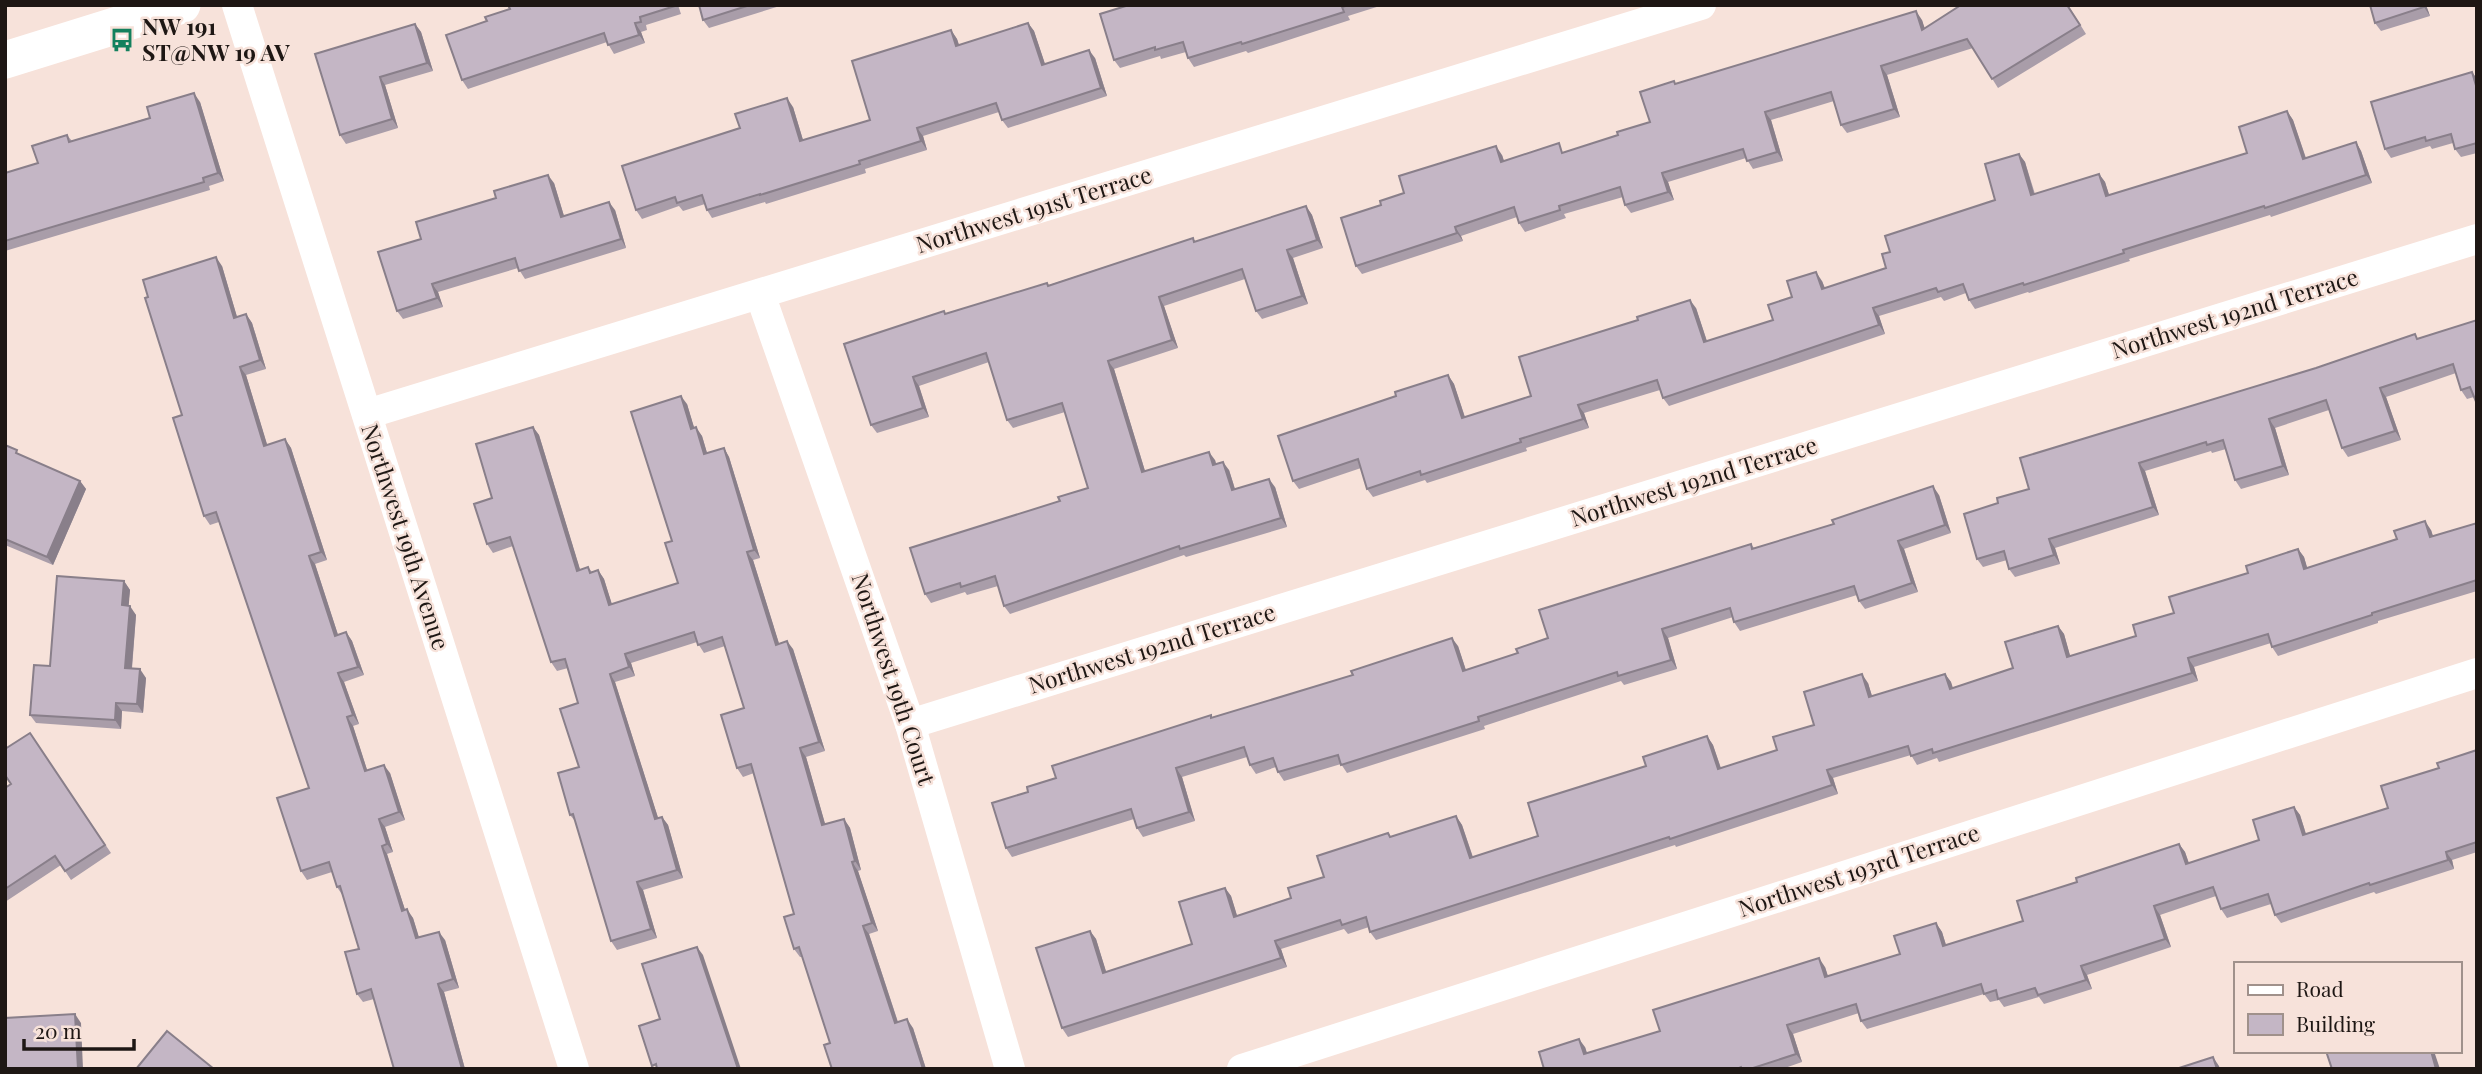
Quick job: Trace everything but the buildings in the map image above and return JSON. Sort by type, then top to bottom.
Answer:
[{"type":"street","points":[[5,60],[182,5]]},
{"type":"street","name":"Northwest 19th Avenue","points":[[237,5],[574,1069]]},
{"type":"street","name":"Northwest 191st Terrace","points":[[367,414],[1701,5]]},
{"type":"street","name":"Northwest 192nd Terrace","points":[[910,724],[2477,239]]},
{"type":"street","name":"Northwest 19th Court","points":[[760,294],[910,724],[1010,1069]]},
{"type":"street","name":"Northwest 193rd Terrace","points":[[1242,1069],[2477,673]]},
{"type":"place","name":"NW 191 ST@NW 19 AV","points":[[122,40]]}]
